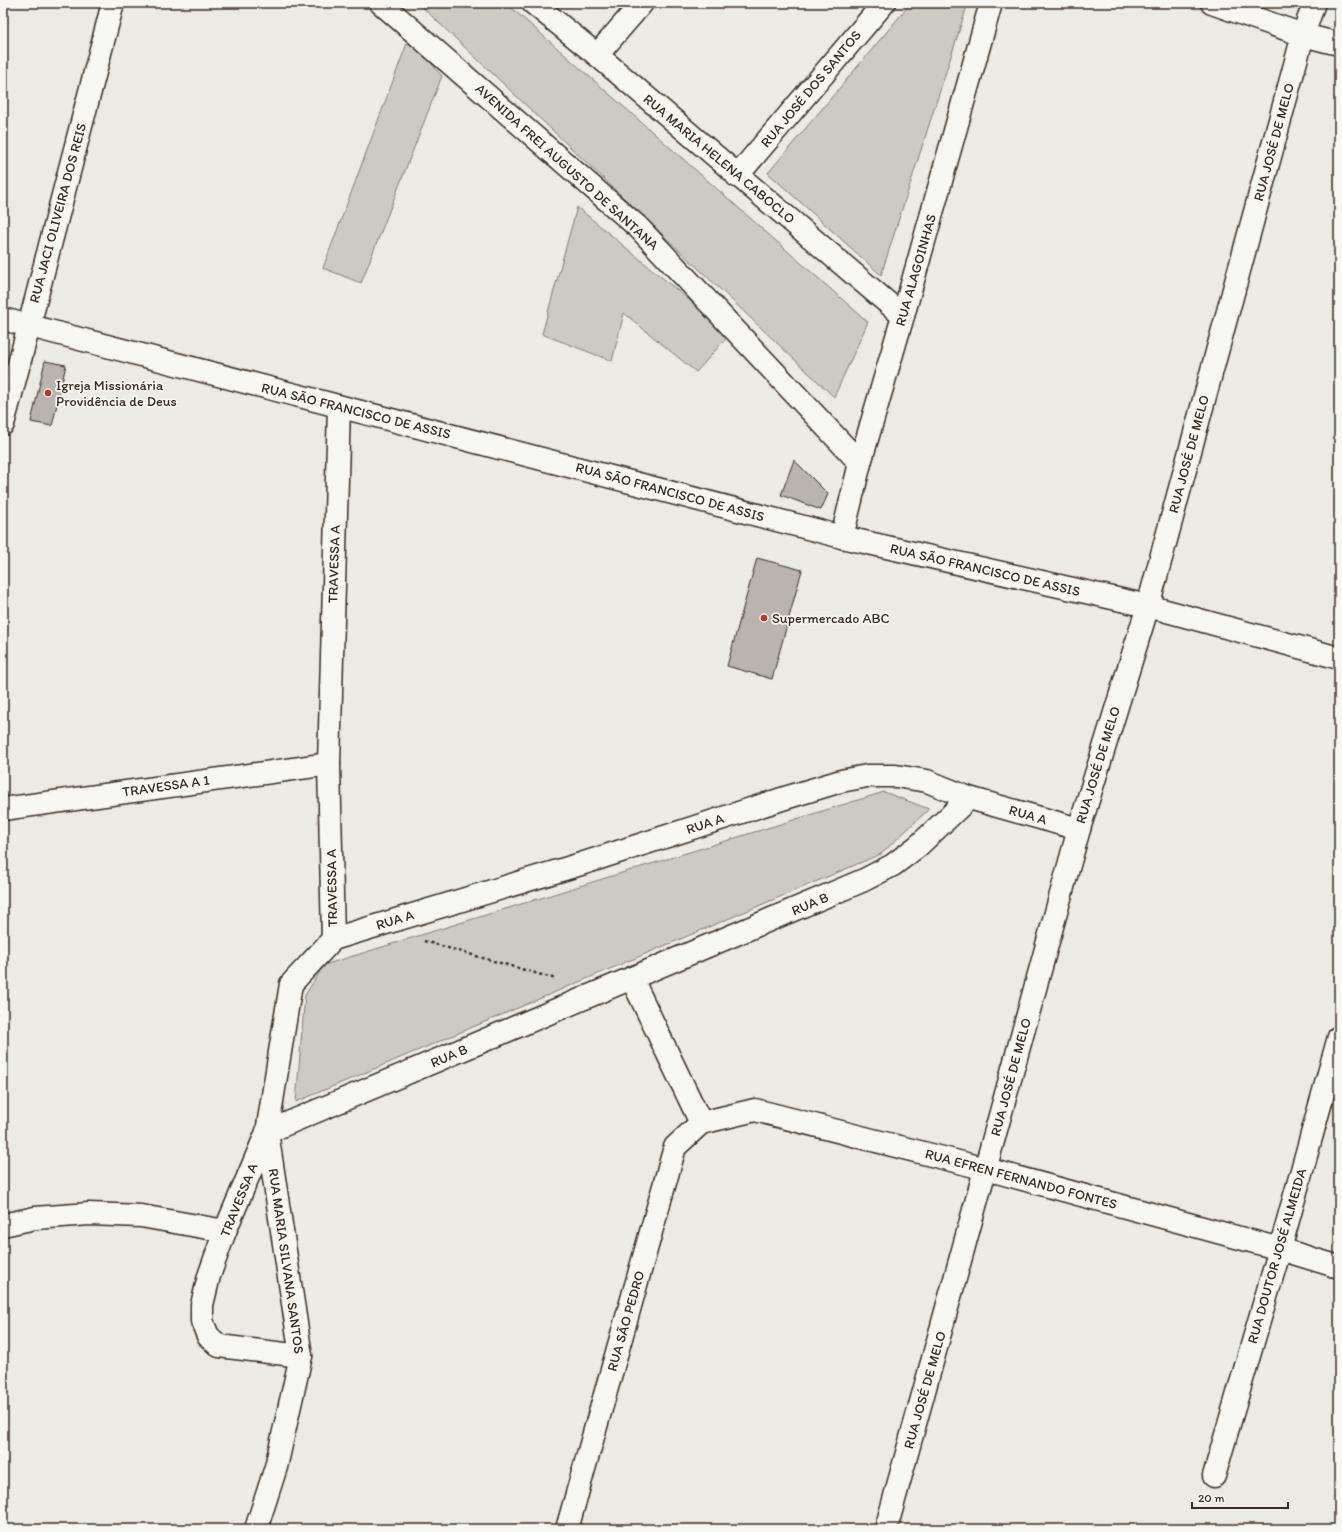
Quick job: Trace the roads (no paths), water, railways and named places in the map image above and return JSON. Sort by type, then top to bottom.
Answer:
[{"type":"street","name":"RUA JACI OLIVEIRA DOS REIS","points":[[3,424],[113,3]]},
{"type":"street","name":"AVENIDA FREI AUGUSTO DE SANTANA","points":[[381,3],[638,227],[860,463]]},
{"type":"street","name":"RUA MARIA HELENA CABOCLO","points":[[533,3],[597,55],[903,316]]},
{"type":"street","points":[[597,55],[642,3]]},
{"type":"street","name":"RUA JOSÉ DOS SANTOS","points":[[738,176],[884,3]]},
{"type":"street","name":"RUA ALAGOINHAS","points":[[842,538],[860,463],[903,316],[990,3]]},
{"type":"street","points":[[1212,3],[1303,35],[1339,44]]},
{"type":"street","name":"RUA JOSÉ DE MELO","points":[[886,1529],[1079,829],[1148,606],[1303,35],[1314,3]]},
{"type":"street","name":"RUA SÃO FRANCISCO DE ASSIS","points":[[3,319],[842,538],[1148,606],[1339,658]]},
{"type":"street","name":"TRAVESSA A","points":[[301,1356],[219,1346],[208,1336],[202,1321],[202,1305],[209,1276],[225,1231],[267,1132],[291,984],[333,939],[329,764],[339,407]]},
{"type":"street","name":"TRAVESSA A 1","points":[[3,809],[329,764]]},
{"type":"street","name":"RUA A","points":[[333,939],[574,866],[841,781],[866,776],[896,776],[927,781],[969,798],[1079,829]]},
{"type":"street","name":"RUA B","points":[[267,1132],[864,880],[893,865],[918,846],[969,798]]},
{"type":"street","points":[[632,979],[701,1123]]},
{"type":"street","name":"RUA DOUTOR JOSÉ ALMEIDA","points":[[1214,1476],[1280,1249],[1339,1037]]},
{"type":"street","name":"RUA EFREN FERNANDO FONTES","points":[[701,1123],[755,1110],[986,1169],[1339,1266]]},
{"type":"street","name":"RUA SÃO PEDRO","points":[[567,1529],[675,1147],[701,1123]]},
{"type":"street","name":"RUA MARIA SILVANA SANTOS","points":[[256,1529],[276,1466],[301,1356],[267,1132]]},
{"type":"street","points":[[3,1225],[35,1218],[89,1214],[141,1216],[225,1231]]},
{"type":"place","name":"Igreja Missionária Providência de Deus","points":[[48,393]]},
{"type":"place","name":"Supermercado ABC","points":[[764,618]]}]
